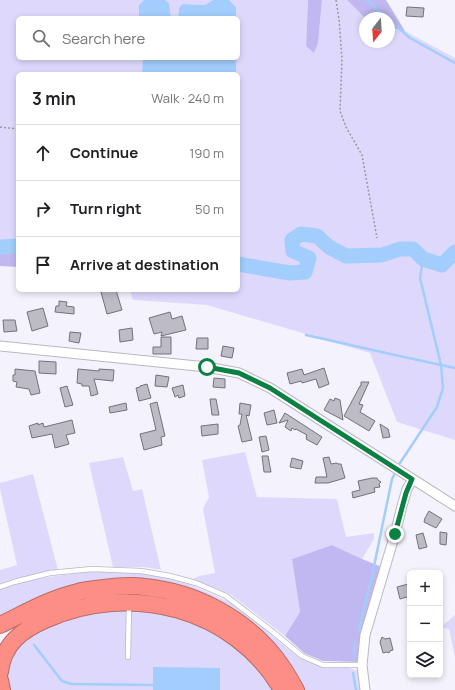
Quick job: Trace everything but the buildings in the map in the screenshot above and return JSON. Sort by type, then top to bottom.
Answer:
[{"type":"highway","points":[[0,625],[58,598],[79,592],[109,587],[144,586],[168,591],[207,604],[224,612],[242,625],[275,657],[296,690]]},
{"type":"highway","points":[[0,672],[4,656],[9,647],[22,632],[29,628],[53,616],[76,608],[102,603],[129,601],[170,607],[193,614],[215,624],[235,636],[252,652],[267,667],[282,690]]},
{"type":"highway","points":[[0,680],[2,690]]},
{"type":"street","points":[[0,346],[207,367],[239,373],[270,388],[455,506]]},
{"type":"street","points":[[364,690],[362,665],[365,635],[402,506],[412,479]]},
{"type":"lane","points":[[0,587],[50,573],[92,569],[141,570],[170,576],[196,583],[226,596],[302,656],[323,665],[362,665]]},
{"type":"lane","points":[[128,657],[129,601]]},
{"type":"path","points":[[336,0],[342,59],[340,111],[346,127],[362,155],[377,238]]},
{"type":"path","points":[[0,127],[16,129]]},
{"type":"shaded area","points":[[0,0],[144,0],[139,5],[139,16],[16,16],[16,60],[143,60],[142,72],[16,72],[16,242],[0,241]]},
{"type":"shaded area","points":[[165,0],[213,0],[205,5],[182,4],[179,8],[178,16],[171,16],[169,3]]},
{"type":"shaded area","points":[[229,0],[308,0],[306,46],[318,43],[322,0],[347,0],[359,12],[359,48],[395,48],[395,28],[405,31],[455,58],[455,440],[397,422],[370,353],[207,305],[133,300],[131,292],[240,292],[240,72],[236,72],[236,60],[240,60],[240,16],[236,16],[236,7]]},
{"type":"shaded area","points":[[308,0],[322,0],[318,43],[314,53],[306,46]]},
{"type":"shaded area","points":[[347,0],[386,0],[393,12],[359,12]]},
{"type":"shaded area","points":[[395,15],[405,31],[395,28]]},
{"type":"shaded area","points":[[0,241],[16,242],[16,267],[0,266]]},
{"type":"shaded area","points":[[245,452],[257,497],[337,499],[346,537],[374,533],[374,539],[362,559],[332,545],[292,559],[300,612],[285,636],[230,594],[193,579],[199,576],[215,573],[203,509],[209,497],[202,460]]},
{"type":"shaded area","points":[[123,457],[133,491],[142,489],[161,570],[144,567],[113,567],[89,463]]},
{"type":"shaded area","points":[[33,474],[58,570],[0,584],[0,570],[17,565],[0,489],[0,483]]},
{"type":"shaded area","points":[[332,545],[382,567],[359,662],[323,661],[304,653],[285,636],[300,612],[292,559]]},
{"type":"shaded area","points":[[89,572],[149,574],[184,582],[227,601],[240,609],[287,648],[302,658],[322,667],[350,668],[360,672],[361,690],[305,690],[290,664],[156,581],[0,617],[0,589],[44,578]]},
{"type":"shaded area","points":[[148,607],[210,628],[249,656],[275,690],[5,690],[3,676],[19,642],[77,612]]},
{"type":"shaded area","points":[[455,615],[455,657],[449,629],[443,628],[443,625]]},
{"type":"water","points":[[144,0],[165,0],[169,3],[171,16],[139,16],[139,5]]},
{"type":"water","points":[[213,0],[229,0],[236,7],[236,16],[178,16],[179,8],[182,4],[205,5]]},
{"type":"water","points":[[143,60],[236,60],[236,72],[142,72]]},
{"type":"water","points":[[153,667],[220,668],[220,690],[153,690]]},
{"type":"waterway","points":[[367,0],[380,12]]},
{"type":"waterway","points":[[395,25],[410,38],[455,63]]},
{"type":"waterway","points":[[240,264],[290,273],[305,272],[309,258],[293,251],[292,240],[301,234],[317,236],[329,247],[346,256],[382,255],[400,249],[413,249],[423,259],[442,265],[455,252]]},
{"type":"waterway","points":[[0,247],[16,246]]},
{"type":"waterway","points":[[400,463],[437,407],[443,388],[441,365],[420,278],[423,259]]},
{"type":"waterway","points":[[306,335],[455,368]]},
{"type":"waterway","points":[[359,630],[394,475]]},
{"type":"waterway","points":[[354,658],[355,643]]},
{"type":"waterway","points":[[34,645],[62,681],[71,684],[153,685]]},
{"type":"waterway","points":[[353,673],[356,690]]},
{"type":"route","points":[[207,367],[239,373],[270,388],[412,479],[406,493],[395,534]]}]
